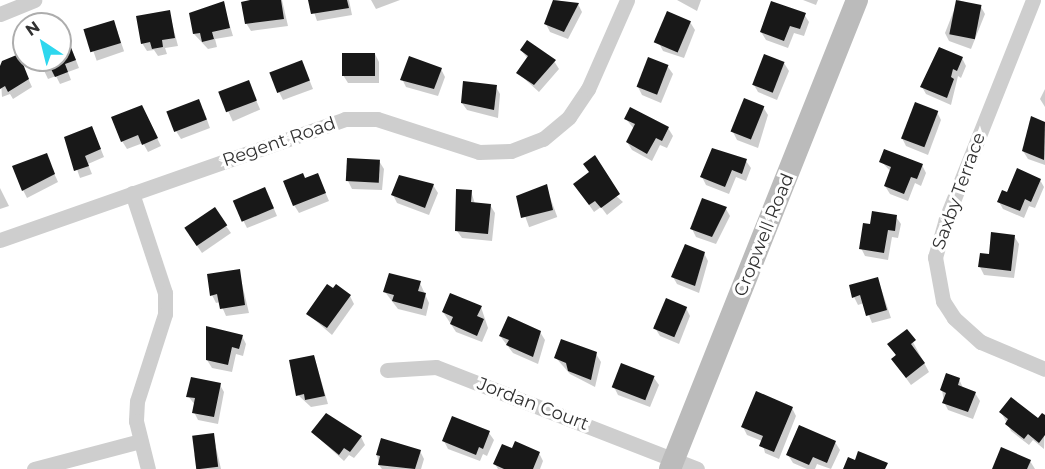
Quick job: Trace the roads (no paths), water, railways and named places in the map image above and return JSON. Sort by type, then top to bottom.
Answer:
[{"type":"street","points":[[0,14],[34,0]]},
{"type":"street","name":"Regent Road","points":[[0,240],[345,119],[376,119],[479,152],[511,151],[543,139],[569,117],[588,89],[627,0]]},
{"type":"street","name":"Cropwell Road","points":[[672,464],[857,0]]},
{"type":"street","name":"Saxby Terrace","points":[[1033,0],[946,219],[935,257],[943,301],[954,318],[981,342],[1045,369]]},
{"type":"street","points":[[132,193],[165,293],[165,314],[137,401],[136,421],[148,469]]},
{"type":"street","name":"Jordan Court","points":[[387,370],[436,368],[672,464],[697,469]]},
{"type":"street","points":[[33,469],[140,441]]}]
